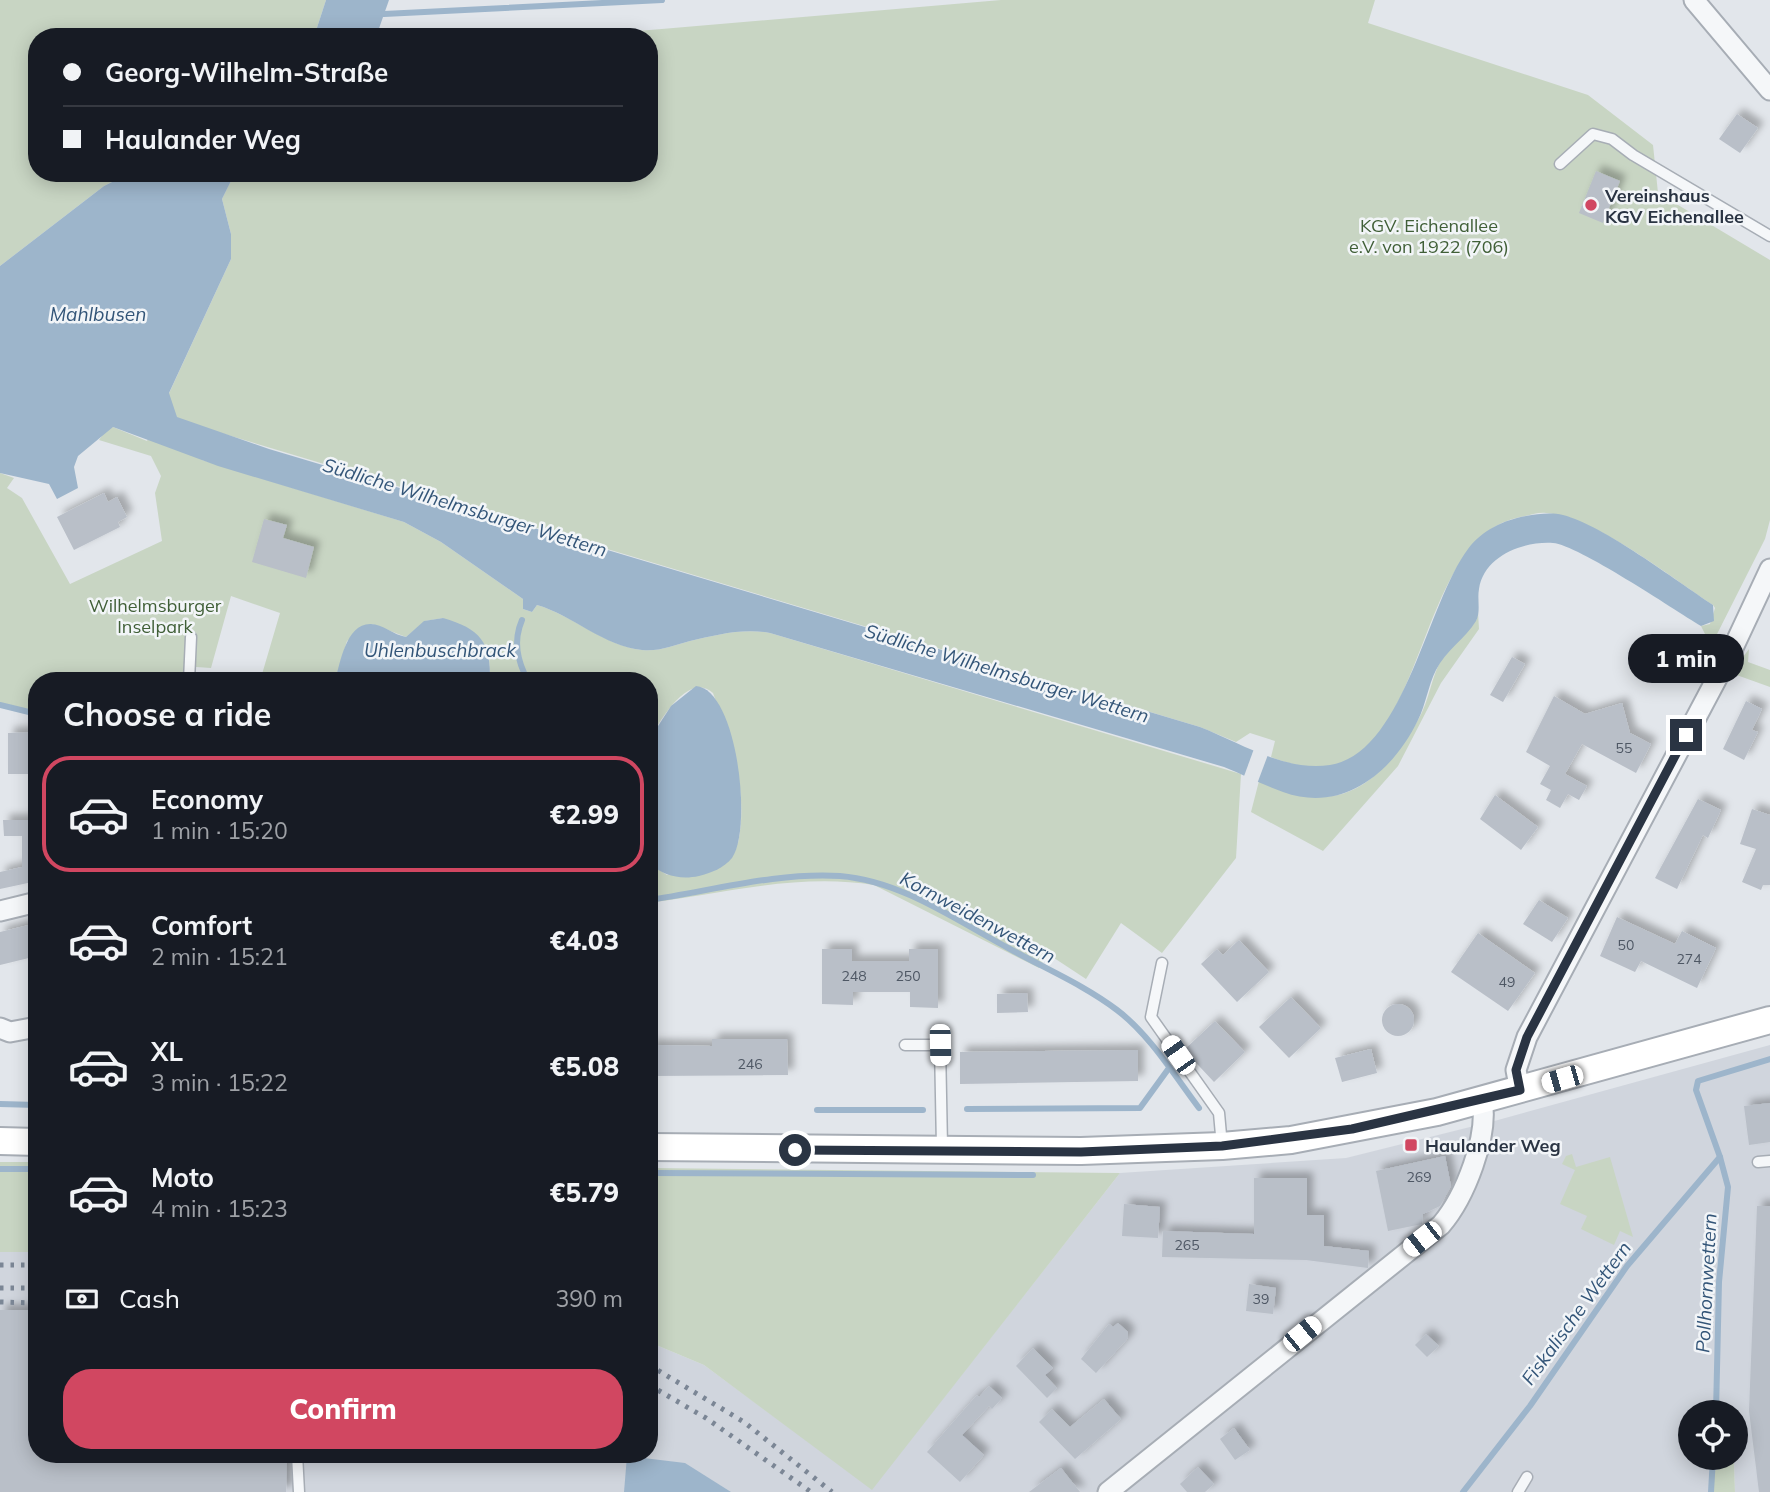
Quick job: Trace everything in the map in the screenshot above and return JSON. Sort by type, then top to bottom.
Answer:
[{"type":"main road","points":[[658,1147],[1081,1152],[1222,1146],[1352,1129],[1482,1100],[1770,1020]]},
{"type":"main road","points":[[0,1141],[28,1142]]},
{"type":"street","points":[[1694,0],[1770,90]]},
{"type":"street","points":[[1520,1090],[1516,1070],[1527,1037],[1734,646],[1770,569]]},
{"type":"street","points":[[0,911],[28,904]]},
{"type":"street","points":[[0,1028],[10,1032],[28,1029]]},
{"type":"street","points":[[1108,1492],[1441,1225],[1459,1197],[1480,1143],[1485,1126],[1482,1100]]},
{"type":"lane","points":[[1560,164],[1593,134],[1612,139],[1633,155],[1770,236]]},
{"type":"lane","points":[[189,672],[191,637]]},
{"type":"lane","points":[[1162,963],[1151,1017],[1219,1113],[1222,1146]]},
{"type":"lane","points":[[905,1045],[940,1045],[942,1151]]},
{"type":"lane","points":[[1758,1163],[1770,1161]]},
{"type":"lane","points":[[297,1463],[299,1492]]},
{"type":"lane","points":[[1518,1492],[1527,1477]]},
{"type":"shaded area","points":[[1770,1045],[1770,1492],[1735,1492],[1734,1470],[1748,1470],[1748,1400],[1678,1400],[1678,1470],[1716,1470],[1711,1472],[1710,1492],[0,1492],[0,1252],[28,1252],[28,1463],[658,1463],[658,1346],[704,1365],[872,1489],[1120,1173],[1346,1158],[1498,1120]]},
{"type":"green space","points":[[0,0],[326,0],[317,28],[28,28],[28,182],[112,182],[0,266]]},
{"type":"green space","points":[[1001,0],[1375,0],[1368,23],[1588,95],[1653,145],[1658,193],[1770,260],[1770,520],[1765,539],[1711,646],[1701,626],[1710,624],[1715,608],[1713,605],[1654,564],[1610,537],[1566,517],[1543,513],[1520,517],[1481,537],[1453,574],[1390,716],[1363,751],[1324,767],[1271,757],[1275,741],[1250,733],[1236,742],[1200,727],[211,430],[202,460],[404,522],[441,542],[523,599],[523,609],[532,612],[537,605],[615,643],[642,650],[654,650],[730,633],[770,633],[1241,774],[1236,858],[1162,953],[1121,923],[1086,979],[1048,954],[1039,968],[874,885],[818,881],[790,883],[658,902],[658,869],[667,875],[738,843],[741,804],[732,748],[713,693],[704,688],[694,688],[685,693],[667,711],[658,725],[658,672],[490,672],[489,656],[443,618],[425,621],[406,637],[372,624],[347,641],[338,672],[263,672],[280,613],[231,596],[211,668],[196,667],[195,672],[28,672],[28,712],[0,705],[0,473],[14,478],[7,488],[22,498],[70,584],[162,541],[155,493],[161,476],[151,456],[99,440],[106,430],[113,427],[147,441],[231,259],[231,234],[222,199],[230,182],[658,182],[658,29]]},
{"type":"green space","points":[[1478,612],[1479,629],[1441,683],[1398,766],[1323,851],[1251,812],[1259,781],[1287,792],[1311,797],[1333,796],[1370,780],[1402,744],[1418,720],[1444,655],[1477,619]]},
{"type":"green space","points":[[1749,649],[1748,662],[1770,670],[1770,687],[1731,673]]},
{"type":"green space","points":[[1572,1154],[1576,1167],[1610,1157],[1633,1237],[1620,1231],[1614,1245],[1581,1229],[1587,1216],[1560,1204],[1575,1170],[1562,1164],[1566,1156]]},
{"type":"green space","points":[[0,1162],[28,1162],[28,1252],[0,1252]]},
{"type":"green space","points":[[658,1168],[1120,1173],[872,1490],[704,1365],[658,1346]]},
{"type":"green space","points":[[1734,1470],[1735,1492],[1710,1492],[1711,1472]]},
{"type":"water","points":[[326,0],[389,0],[379,28],[317,28]]},
{"type":"water","points":[[112,182],[230,182],[222,199],[231,234],[231,259],[169,393],[177,417],[269,449],[1200,727],[1280,760],[1313,766],[1330,765],[1355,755],[1377,734],[1411,673],[1453,573],[1474,542],[1487,531],[1510,520],[1549,513],[1558,514],[1598,530],[1639,554],[1713,605],[1714,621],[1701,626],[1583,554],[1565,546],[1541,543],[1518,548],[1497,559],[1482,577],[1476,621],[1440,663],[1418,720],[1395,756],[1364,784],[1345,793],[1305,797],[1283,792],[1224,767],[770,633],[730,633],[654,650],[628,648],[537,605],[532,612],[523,609],[523,599],[441,542],[404,522],[218,466],[113,427],[78,456],[74,467],[78,488],[57,499],[49,484],[0,473],[0,266]]},
{"type":"water","name":"Uhlenbuschbrack","points":[[443,618],[474,632],[485,646],[490,672],[337,672],[350,637],[362,625],[375,624],[406,637],[424,621]]},
{"type":"water","points":[[696,686],[710,693],[722,710],[731,734],[741,791],[738,842],[732,858],[717,870],[692,877],[679,877],[658,870],[658,726],[671,706]]},
{"type":"water","points":[[658,1460],[685,1463],[731,1492],[624,1492],[626,1463],[658,1463]]},
{"type":"pier","points":[[1255,746],[1269,752],[1257,784],[1243,779]]},
{"type":"building","points":[[1737,114],[1758,128],[1740,153],[1719,139]]},
{"type":"building","name":"Vereinshaus KGV Eichenallee","points":[[1596,171],[1620,181],[1603,223],[1579,213]]},
{"type":"building","points":[[104,493],[108,502],[117,497],[127,517],[118,522],[120,527],[74,550],[57,517]]},
{"type":"building","points":[[264,519],[287,525],[283,538],[314,547],[306,578],[252,562]]},
{"type":"building","points":[[1512,657],[1525,664],[1503,702],[1490,695]]},
{"type":"building","points":[[1554,696],[1585,714],[1622,703],[1630,733],[1651,744],[1636,773],[1582,744],[1565,774],[1587,786],[1579,800],[1568,794],[1560,808],[1546,800],[1551,790],[1540,784],[1550,766],[1526,752]]},
{"type":"building","points":[[1746,701],[1762,709],[1752,730],[1758,732],[1744,760],[1723,749]]},
{"type":"building","points":[[28,732],[28,774],[8,774],[8,733]]},
{"type":"building","points":[[1495,795],[1538,827],[1521,850],[1480,819]]},
{"type":"building","points":[[1698,799],[1721,810],[1708,838],[1703,835],[1677,889],[1655,878]]},
{"type":"building","points":[[1752,809],[1770,815],[1770,885],[1763,885],[1761,890],[1742,882],[1756,849],[1740,844]]},
{"type":"building","points":[[3,820],[28,820],[28,883],[0,889],[0,872],[22,867],[22,836],[4,836]]},
{"type":"building","points":[[1539,900],[1568,918],[1552,942],[1523,924]]},
{"type":"building","points":[[1617,917],[1675,944],[1682,931],[1716,948],[1697,988],[1641,961],[1635,972],[1600,956]]},
{"type":"building","points":[[28,925],[28,958],[0,965],[0,932]]},
{"type":"building","points":[[1478,933],[1535,973],[1508,1011],[1451,972]]},
{"type":"building","points":[[1239,940],[1269,972],[1237,1002],[1201,964],[1217,949],[1223,955]]},
{"type":"building","points":[[822,949],[852,949],[852,961],[909,961],[909,949],[938,949],[938,1008],[910,1007],[910,992],[853,992],[853,1005],[822,1004]]},
{"type":"building","points":[[1027,993],[1028,1012],[997,1013],[997,994]]},
{"type":"building","points":[[1291,997],[1321,1028],[1289,1058],[1259,1027]]},
{"type":"building","points":[[1398,1004],[1410,1008],[1414,1020],[1410,1032],[1398,1036],[1386,1032],[1382,1020],[1386,1008]]},
{"type":"building","points":[[1215,1021],[1245,1052],[1214,1082],[1184,1050]]},
{"type":"building","points":[[712,1039],[787,1039],[788,1075],[658,1076],[658,1045],[712,1046]]},
{"type":"building","points":[[1371,1049],[1377,1073],[1342,1082],[1335,1058]]},
{"type":"building","points":[[1138,1050],[1138,1081],[960,1084],[960,1052]]},
{"type":"building","points":[[1770,1103],[1770,1142],[1749,1145],[1744,1106]]},
{"type":"building","points":[[1445,1156],[1451,1186],[1440,1206],[1423,1214],[1422,1224],[1388,1231],[1376,1171]]},
{"type":"building","points":[[1254,1178],[1307,1178],[1307,1215],[1324,1215],[1324,1246],[1369,1251],[1368,1268],[1306,1260],[1162,1257],[1163,1231],[1254,1234]]},
{"type":"building","points":[[1124,1204],[1160,1207],[1158,1238],[1122,1236]]},
{"type":"building","points":[[1757,1206],[1770,1206],[1770,1492],[1759,1492],[1749,1411]]},
{"type":"building","points":[[1249,1284],[1276,1288],[1273,1314],[1246,1311]]},
{"type":"building","points":[[0,1310],[28,1310],[28,1463],[287,1463],[286,1492],[0,1492]]},
{"type":"building","points":[[1118,1323],[1128,1332],[1128,1338],[1096,1373],[1081,1359],[1109,1324],[1113,1327]]},
{"type":"building","points":[[1426,1334],[1439,1346],[1427,1357],[1415,1345]]},
{"type":"building","points":[[1033,1348],[1053,1368],[1045,1375],[1057,1388],[1047,1398],[1016,1366]]},
{"type":"building","points":[[989,1386],[1002,1398],[992,1409],[989,1406],[962,1435],[984,1455],[960,1482],[927,1452],[977,1395],[979,1397]]},
{"type":"building","points":[[1104,1399],[1121,1419],[1075,1459],[1039,1422],[1052,1409],[1070,1427]]},
{"type":"building","points":[[1234,1428],[1250,1450],[1235,1460],[1220,1439]]},
{"type":"building","points":[[1198,1467],[1214,1484],[1205,1492],[1187,1492],[1180,1484]]},
{"type":"building","points":[[1061,1468],[1080,1492],[1029,1492]]},
{"type":"waterway","points":[[384,14],[662,0]]},
{"type":"waterway","points":[[522,620],[518,650],[524,672]]},
{"type":"waterway","name":"Kornweidenwettern","points":[[0,705],[28,712]]},
{"type":"waterway","name":"Kornweidenwettern","points":[[658,898],[744,883],[816,876],[863,879],[907,894],[1078,985],[1117,1010],[1140,1031],[1161,1056],[1199,1108]]},
{"type":"waterway","name":"Pollhornwettern","points":[[1716,1400],[1719,1282],[1728,1187],[1696,1090],[1698,1081],[1770,1059]]},
{"type":"waterway","points":[[967,1109],[1140,1108],[1169,1068]]},
{"type":"waterway","points":[[0,1104],[28,1105]]},
{"type":"waterway","points":[[817,1110],[923,1110]]},
{"type":"waterway","name":"Fiskalische Wettern","points":[[1463,1492],[1530,1406],[1627,1266],[1720,1157]]},
{"type":"waterway","points":[[0,1169],[28,1169]]},
{"type":"waterway","points":[[658,1173],[1033,1175]]},
{"type":"waterway","name":"Pollhornwettern","points":[[1711,1492],[1712,1470]]},
{"type":"railway","points":[[0,1265],[28,1265]]},
{"type":"railway","points":[[0,1288],[28,1288]]},
{"type":"railway","points":[[0,1302],[28,1303]]},
{"type":"railway","points":[[658,1370],[744,1422],[832,1492]]},
{"type":"railway","points":[[658,1390],[706,1418],[811,1492]]},
{"type":"place","name":"Vereinshaus KGV Eichenallee","points":[[1591,205]]},
{"type":"place","name":"Haulander Weg","points":[[1411,1145]]},
{"type":"route","points":[[795,1150],[1081,1152],[1222,1146],[1291,1140],[1352,1129],[1437,1112],[1520,1090],[1516,1070],[1527,1037],[1686,735]]},
{"type":"park label","name":"KGV. Eichenallee e.V. von 1922 (706)","points":[[1429,235]]},
{"type":"park label","name":"Wilhelmsburger Inselpark","points":[[155,615]]},
{"type":"water label","name":"Mahlbusen","points":[[98,314]]},
{"type":"water label","name":"Südliche Wilhelmsburger Wettern","points":[[465,507]]},
{"type":"water label","name":"Südliche Wilhelmsburger Wettern","points":[[1007,673]]}]
